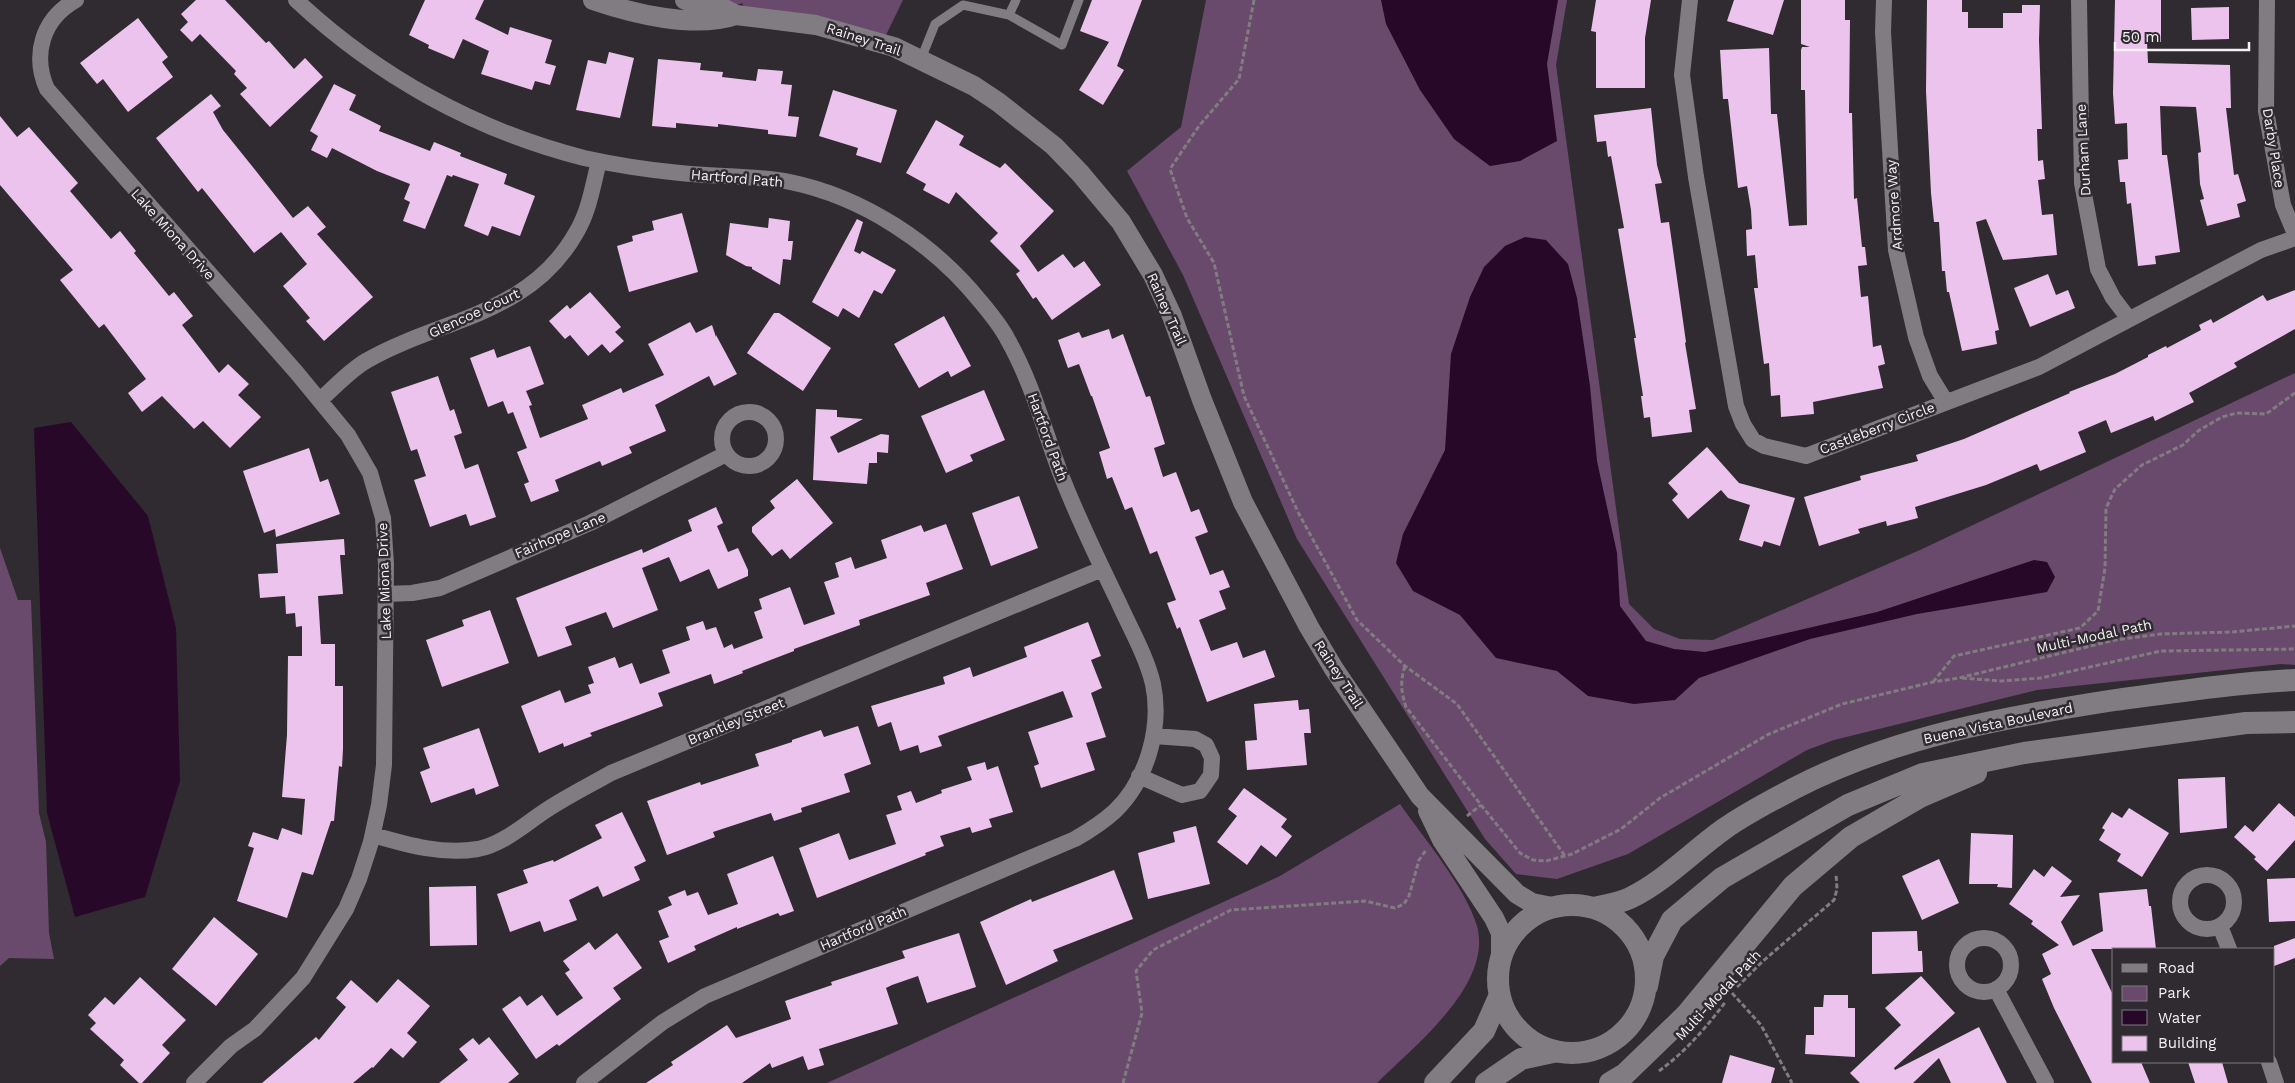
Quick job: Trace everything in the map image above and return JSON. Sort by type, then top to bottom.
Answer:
[{"type":"main road","name":"Buena Vista Boulevard","points":[[1594,908],[1628,899],[1649,887],[1726,828],[1793,788],[1848,764],[1899,745],[1967,727],[2040,712],[2165,693],[2295,680]]},
{"type":"main road","points":[[1486,1083],[1521,1059],[1553,1052],[1579,1054],[1604,1048],[1625,1032],[1640,1011],[1653,956],[1672,920],[1722,878],[1856,801],[1923,774],[2024,753],[2246,724],[2295,722]]},
{"type":"main road","points":[[1610,1083],[1625,1074],[1686,1015],[1793,886],[1851,837],[1920,797],[2024,753]]},
{"type":"main road","points":[[1553,1052],[1529,1041],[1510,1022],[1499,997],[1497,977],[1501,957],[1512,935],[1530,918],[1552,907],[1566,905],[1594,908],[1612,916],[1628,930],[1635,941],[1645,966],[1646,986]]},
{"type":"main road","points":[[1434,1083],[1484,1031],[1499,997]]},
{"type":"street","name":"Lake Miona Drive","points":[[76,0],[54,19],[41,45],[40,69],[47,90],[320,400],[348,436],[370,473],[382,518],[386,594],[384,765],[373,835],[359,879],[346,909],[303,978],[255,1028],[232,1046],[194,1083]]},
{"type":"street","name":"Hartford Path","points":[[296,0],[356,50],[439,102],[518,137],[555,150],[599,161],[674,173],[763,178],[792,182],[869,211],[900,227],[931,251],[956,274],[1008,338],[1022,369],[1061,475],[1102,569],[1143,654],[1153,685],[1154,736],[1147,761],[1116,810],[1075,840],[704,996],[663,1022],[584,1083]]},
{"type":"street","name":"Rainey Trail","points":[[593,0],[664,17],[720,20],[736,15]]},
{"type":"street","name":"Rainey Trail","points":[[684,0],[721,7],[736,15],[816,25],[871,39],[921,59],[974,86],[1024,121],[1054,146],[1080,173],[1121,222],[1153,275],[1172,316],[1243,502],[1270,556],[1334,669],[1420,796],[1442,840],[1494,918],[1501,933],[1501,957]]},
{"type":"street","name":"Castleberry Circle","points":[[1690,0],[1682,75],[1696,178],[1736,406],[1743,424],[1753,440],[1764,446],[1806,456],[2039,367],[2261,250],[2295,238]]},
{"type":"street","name":"Ardmore Way","points":[[1884,0],[1883,32],[1896,250],[1916,337],[1930,376],[1946,402]]},
{"type":"street","name":"Durham Lane","points":[[2079,0],[2082,183],[2098,269],[2112,298],[2129,319]]},
{"type":"street","name":"Darby Place","points":[[2268,0],[2266,111],[2283,205],[2295,234]]},
{"type":"street","name":"Glencoe Court","points":[[320,400],[365,362],[494,307],[515,297],[531,286],[564,252],[577,232],[599,161]]},
{"type":"street","name":"Fairhope Lane","points":[[386,594],[412,593],[440,588],[590,524],[726,454]]},
{"type":"street","name":"Brantley Street","points":[[373,835],[428,849],[445,851],[480,848],[500,841],[550,808],[611,773],[1102,569]]},
{"type":"street","points":[[1139,776],[1182,795],[1200,791],[1211,775],[1212,758],[1206,745],[1194,739],[1154,736]]},
{"type":"street","name":"Rainey Trail","points":[[1420,796],[1517,894],[1532,903],[1552,907]]},
{"type":"street","points":[[2220,926],[2229,948]]},
{"type":"street","points":[[1996,989],[2046,1083]]},
{"type":"street","points":[[2269,1063],[2276,1083]]},
{"type":"lane","points":[[1009,15],[1016,0]]},
{"type":"lane","points":[[921,59],[935,24],[963,5],[1009,15],[1062,45],[1079,0]]},
{"type":"path","points":[[1254,0],[1239,79],[1199,126],[1170,169],[1187,218],[1214,263],[1244,396],[1299,514],[1357,620],[1405,666],[1457,704],[1565,856]]},
{"type":"path","points":[[1933,682],[1954,656],[2080,628],[2098,612],[2105,568],[2106,508],[2116,489],[2142,465],[2182,445],[2198,431],[2222,417],[2237,413],[2266,414],[2295,393]]},
{"type":"path","name":"Multi-Modal Path","points":[[1405,666],[1401,678],[1401,691],[1406,707],[1481,806],[1520,853],[1533,860],[1546,861],[1565,856],[1621,829],[1660,798],[1769,734],[1842,704],[2116,640],[2160,634],[2231,632],[2295,626]]},
{"type":"path","name":"Multi-Modal Path","points":[[1959,678],[2001,681],[2041,678],[2161,651],[2295,649]]},
{"type":"path","points":[[1467,816],[1481,806]]},
{"type":"path","points":[[1123,1083],[1142,1013],[1136,971],[1153,950],[1231,910],[1366,901],[1395,908],[1404,904],[1409,896],[1419,860],[1427,848]]},
{"type":"path","name":"Multi-Modal Path","points":[[1656,1073],[1670,1063],[1709,1024],[1732,993],[1763,961],[1834,900],[1837,889],[1836,873]]},
{"type":"path","points":[[1732,993],[1761,1025],[1792,1083]]},
{"type":"green space","points":[[727,0],[903,0],[886,35],[818,16],[744,7],[742,3],[737,5]]},
{"type":"green space","points":[[1206,0],[1567,0],[1556,65],[1629,604],[1654,629],[1680,639],[1713,640],[1920,550],[2295,373],[2295,665],[2281,664],[2037,690],[1834,740],[1807,750],[1628,854],[1557,879],[1516,874],[1485,839],[1297,539],[1183,275],[1127,171],[1181,127]]},
{"type":"green space","points":[[0,548],[18,600],[31,600],[39,813],[46,842],[49,933],[54,959],[9,958],[0,966]]},
{"type":"green space","points":[[1400,804],[1443,863],[1464,896],[1477,926],[1479,948],[1473,970],[1462,992],[1447,1013],[1377,1083],[827,1083],[1280,876]]},
{"type":"water","points":[[1381,0],[1558,0],[1547,64],[1557,141],[1520,161],[1490,166],[1454,139],[1420,90],[1386,24]]},
{"type":"water","points":[[1525,237],[1546,240],[1568,264],[1577,298],[1590,386],[1597,461],[1617,553],[1620,606],[1646,641],[1674,649],[1705,652],[1877,612],[2034,560],[2047,562],[2055,577],[2047,592],[1917,614],[1810,639],[1699,678],[1675,700],[1634,704],[1588,696],[1557,671],[1496,658],[1460,615],[1413,591],[1396,563],[1403,534],[1445,450],[1451,354],[1470,297],[1484,267],[1505,246]]},
{"type":"water","points":[[71,422],[148,516],[176,628],[180,781],[145,897],[75,917],[47,813],[34,428]]},
{"type":"building","points":[[196,0],[225,0],[266,43],[269,41],[294,69],[305,58],[323,77],[270,127],[240,94],[247,88],[234,74],[236,71],[200,34],[192,42],[180,30],[188,22],[181,14]]},
{"type":"building","points":[[425,0],[484,0],[475,19],[508,35],[510,27],[552,40],[545,63],[556,66],[550,85],[535,81],[532,90],[481,74],[489,51],[463,39],[454,59],[428,48],[429,45],[409,35]]},
{"type":"building","points":[[1092,0],[1142,0],[1117,66],[1124,70],[1103,105],[1079,90],[1109,42],[1080,31]]},
{"type":"building","points":[[1596,0],[1651,0],[1645,38],[1645,88],[1596,88],[1596,32],[1591,31]]},
{"type":"building","points":[[1734,0],[1784,0],[1773,35],[1727,21]]},
{"type":"building","points":[[1801,0],[1845,0],[1845,20],[1850,20],[1849,113],[1852,113],[1854,199],[1857,198],[1862,247],[1865,247],[1867,265],[1858,266],[1861,297],[1868,296],[1873,347],[1881,345],[1885,364],[1878,366],[1883,388],[1813,402],[1814,414],[1781,417],[1780,395],[1771,396],[1769,363],[1764,364],[1754,288],[1758,288],[1755,255],[1747,256],[1746,230],[1752,229],[1751,210],[1747,186],[1738,188],[1728,99],[1723,99],[1720,50],[1769,48],[1771,114],[1777,114],[1789,226],[1807,225],[1805,90],[1801,90],[1801,50],[1802,47],[1810,47],[1801,44]]},
{"type":"building","points":[[1927,0],[1962,0],[1962,12],[1968,12],[1968,28],[2003,28],[2003,13],[2022,13],[2022,5],[2040,5],[2039,40],[2042,129],[2037,129],[2038,161],[2043,160],[2045,179],[2038,180],[2042,215],[2053,214],[2057,255],[2003,260],[1986,219],[1976,222],[1999,330],[1995,331],[1997,344],[1962,351],[1949,292],[1947,292],[1945,271],[1942,271],[1939,222],[1934,222],[1931,193],[1926,91]]},
{"type":"building","points":[[2115,0],[2161,0],[2161,42],[2147,42],[2148,63],[2230,65],[2231,108],[2226,108],[2234,175],[2238,174],[2246,201],[2237,204],[2240,217],[2207,226],[2200,200],[2204,199],[2200,184],[2198,153],[2201,152],[2196,107],[2160,106],[2162,155],[2167,155],[2180,252],[2155,256],[2156,264],[2138,266],[2131,203],[2127,204],[2125,182],[2120,182],[2118,160],[2128,159],[2127,123],[2115,124],[2113,93]]},
{"type":"building","points":[[2229,7],[2229,39],[2192,40],[2191,8]]},
{"type":"building","points":[[138,18],[168,57],[162,62],[173,77],[128,112],[103,79],[97,84],[80,63]]},
{"type":"building","points":[[609,52],[634,58],[620,118],[576,110],[588,60],[606,64]]},
{"type":"building","points":[[658,59],[701,63],[700,70],[723,72],[722,77],[756,81],[758,69],[783,71],[781,84],[792,85],[788,116],[799,117],[796,137],[768,134],[768,130],[718,124],[718,127],[676,123],[676,128],[652,126]]},
{"type":"building","points":[[334,84],[356,95],[349,110],[381,126],[379,131],[430,151],[434,142],[461,153],[460,156],[507,174],[504,184],[535,196],[520,236],[492,226],[488,236],[464,226],[479,184],[453,175],[452,177],[447,175],[425,229],[403,221],[410,202],[404,199],[410,184],[377,171],[332,148],[327,158],[311,150],[318,136],[310,131]]},
{"type":"building","points":[[833,90],[897,110],[881,163],[856,155],[858,148],[819,136]]},
{"type":"building","points":[[211,94],[221,106],[213,112],[223,130],[293,218],[308,206],[326,227],[317,234],[373,297],[324,341],[306,321],[310,318],[283,286],[307,264],[281,232],[254,253],[202,188],[198,192],[156,138]]},
{"type":"building","points":[[1651,108],[1657,165],[1662,183],[1655,184],[1661,223],[1669,222],[1696,409],[1689,410],[1692,432],[1652,437],[1650,417],[1644,418],[1641,396],[1643,396],[1634,338],[1636,338],[1618,229],[1624,228],[1611,156],[1608,157],[1606,141],[1597,142],[1594,115]]},
{"type":"building","points":[[0,116],[17,137],[29,127],[78,183],[70,191],[111,239],[120,231],[136,251],[134,253],[169,296],[174,292],[193,316],[182,325],[219,373],[228,364],[249,384],[238,395],[261,417],[230,448],[203,421],[194,429],[162,396],[142,412],[128,393],[146,379],[104,324],[99,328],[60,280],[73,270],[0,185]]},
{"type":"building","points":[[936,120],[964,136],[959,145],[1000,168],[1005,163],[1054,211],[1020,246],[1038,272],[1063,254],[1074,268],[1084,261],[1101,285],[1052,320],[1036,297],[1033,299],[1016,274],[1020,271],[990,241],[998,233],[956,192],[949,204],[923,190],[926,184],[906,173]]},
{"type":"building","points":[[682,213],[698,272],[629,292],[617,246],[633,241],[632,236],[654,230],[652,221]]},
{"type":"building","points":[[769,218],[790,221],[788,241],[793,241],[791,260],[783,259],[780,285],[752,269],[752,267],[746,266],[726,255],[730,223],[768,228]]},
{"type":"building","points":[[857,219],[863,222],[854,251],[860,254],[862,251],[896,270],[882,294],[874,290],[859,318],[843,308],[838,317],[812,302]]},
{"type":"building","points":[[2048,274],[2056,295],[2068,290],[2075,308],[2030,327],[2014,288]]},
{"type":"building","points":[[2295,290],[2295,329],[2234,363],[2237,367],[2189,393],[2194,402],[2155,421],[2153,416],[2111,433],[2106,420],[2078,432],[2086,452],[2040,471],[2037,464],[1986,485],[1915,507],[1918,518],[1887,526],[1886,521],[1858,529],[1860,533],[1819,546],[1804,497],[1861,480],[1860,476],[1918,461],[1916,455],[1964,439],[2069,392],[2115,374],[2148,357],[2148,355],[2166,346],[2167,348],[2201,330],[2199,325],[2211,319],[2213,323],[2263,295],[2267,301]]},
{"type":"building","points":[[590,292],[621,327],[615,332],[624,341],[610,353],[602,344],[588,356],[570,335],[565,339],[549,321],[567,305],[570,309]]},
{"type":"building","points":[[774,313],[779,313],[831,348],[803,391],[747,353]]},
{"type":"building","points":[[944,316],[971,366],[951,377],[948,371],[919,388],[894,344]]},
{"type":"building","points":[[690,322],[696,333],[712,325],[716,337],[716,335],[737,374],[714,386],[709,376],[655,405],[666,431],[629,447],[632,453],[602,466],[600,461],[555,480],[559,491],[531,502],[524,484],[529,482],[517,452],[527,448],[513,412],[508,414],[503,401],[488,407],[470,358],[494,349],[497,358],[530,346],[544,384],[526,391],[532,405],[529,406],[540,438],[588,419],[582,405],[621,388],[623,393],[664,375],[648,344]]},
{"type":"building","points":[[1109,329],[1112,339],[1123,334],[1146,397],[1150,396],[1165,444],[1154,448],[1163,477],[1176,472],[1191,512],[1199,509],[1208,532],[1195,537],[1210,575],[1223,570],[1230,587],[1219,591],[1226,609],[1199,620],[1211,651],[1237,642],[1243,658],[1265,650],[1275,677],[1207,702],[1180,627],[1177,629],[1167,603],[1176,600],[1157,551],[1150,554],[1132,507],[1125,510],[1112,477],[1107,479],[1099,452],[1110,448],[1092,396],[1079,364],[1068,368],[1058,340],[1079,332],[1082,338]]},
{"type":"building","points":[[438,376],[450,411],[454,409],[462,433],[454,436],[465,469],[478,464],[496,517],[470,526],[466,514],[430,527],[414,480],[426,476],[417,449],[411,451],[391,392]]},
{"type":"building","points":[[984,390],[1005,440],[970,455],[973,461],[946,473],[921,416]]},
{"type":"building","points":[[816,409],[837,410],[837,417],[863,419],[830,437],[838,453],[881,434],[889,435],[888,453],[877,452],[877,463],[869,463],[867,484],[813,480]]},
{"type":"building","points":[[1707,447],[1739,483],[1795,498],[1780,546],[1764,541],[1762,547],[1739,540],[1750,505],[1728,498],[1721,490],[1688,519],[1672,500],[1678,494],[1668,483]]},
{"type":"building","points":[[309,448],[320,482],[328,479],[340,514],[276,537],[275,529],[264,533],[243,471]]},
{"type":"building","points":[[797,479],[833,523],[790,559],[782,549],[772,556],[752,532],[752,527],[775,508],[770,501]]},
{"type":"building","points":[[1019,496],[1038,548],[991,566],[972,513]]},
{"type":"building","points":[[716,507],[723,523],[717,526],[728,552],[738,548],[748,570],[748,576],[718,589],[709,569],[680,582],[669,557],[642,568],[658,610],[613,628],[606,612],[565,627],[572,645],[538,657],[516,598],[642,549],[643,553],[692,531],[688,520]]},
{"type":"building","points":[[946,524],[963,569],[926,583],[930,595],[859,620],[860,625],[794,649],[794,651],[714,684],[711,674],[658,693],[663,706],[590,733],[592,736],[564,747],[563,743],[539,753],[521,706],[560,690],[565,703],[591,693],[588,685],[594,683],[588,667],[615,657],[619,668],[632,663],[640,684],[670,673],[662,650],[690,640],[686,627],[703,621],[706,630],[716,627],[724,648],[732,644],[734,649],[763,638],[754,612],[762,609],[759,599],[790,587],[804,625],[835,614],[824,582],[839,577],[835,563],[851,557],[855,569],[887,558],[881,540],[921,525],[924,532]]},
{"type":"building","points":[[344,539],[345,555],[340,555],[343,594],[318,596],[321,644],[335,644],[335,686],[343,686],[342,767],[339,766],[334,821],[331,821],[313,875],[302,872],[287,918],[237,901],[254,848],[248,846],[253,832],[278,840],[282,828],[302,835],[305,799],[282,797],[287,735],[288,656],[302,656],[302,626],[296,627],[295,613],[286,614],[285,596],[260,598],[258,574],[278,573],[276,544]]},
{"type":"building","points":[[490,610],[509,663],[442,687],[426,640],[464,626],[462,620]]},
{"type":"building","points":[[1088,622],[1101,656],[1091,660],[1102,688],[1091,693],[1106,737],[1086,743],[1095,770],[1041,788],[1034,766],[1039,764],[1028,732],[1073,717],[1063,691],[938,736],[942,746],[920,753],[918,745],[900,751],[891,722],[878,727],[871,706],[945,684],[943,677],[970,667],[973,677],[1027,657],[1024,647]]},
{"type":"building","points":[[1298,700],[1299,710],[1309,709],[1311,733],[1304,733],[1307,765],[1247,770],[1245,741],[1257,740],[1254,704]]},
{"type":"building","points":[[858,726],[871,764],[844,774],[850,792],[801,808],[802,812],[774,821],[771,813],[713,832],[715,837],[667,855],[647,801],[700,782],[701,785],[759,766],[755,754],[792,742],[792,740],[821,730],[824,737]]},
{"type":"building","points":[[479,728],[499,786],[476,795],[474,788],[431,803],[420,772],[430,768],[423,748]]},
{"type":"building","points":[[985,762],[987,770],[998,766],[1013,812],[989,819],[992,827],[972,833],[970,827],[940,836],[944,846],[925,853],[926,855],[817,898],[799,848],[839,833],[849,860],[896,844],[886,815],[902,810],[897,796],[911,791],[916,803],[942,793],[941,790],[972,780],[967,767]]},
{"type":"building","points":[[2225,777],[2227,828],[2180,833],[2178,779]]},
{"type":"building","points":[[1244,788],[1287,819],[1281,827],[1292,836],[1276,857],[1261,845],[1247,865],[1217,842],[1237,816],[1228,809]]},
{"type":"building","points":[[2279,803],[2295,817],[2295,840],[2267,871],[2254,859],[2256,857],[2234,837],[2245,825],[2253,832]]},
{"type":"building","points":[[2129,808],[2169,833],[2142,877],[2117,861],[2121,854],[2099,840],[2105,830],[2102,828],[2112,812],[2122,818]]},
{"type":"building","points":[[622,812],[646,861],[634,867],[640,880],[603,897],[598,886],[569,900],[577,920],[544,932],[540,921],[510,932],[497,894],[528,883],[523,870],[553,860],[554,862],[602,838],[595,825]]},
{"type":"building","points":[[1196,826],[1210,884],[1148,899],[1138,853],[1175,842],[1173,832]]},
{"type":"building","points":[[1971,833],[2013,835],[2012,888],[1997,887],[1998,884],[1969,884]]},
{"type":"building","points":[[773,856],[794,911],[780,916],[778,913],[737,929],[737,927],[694,946],[696,950],[668,963],[659,941],[669,937],[658,911],[672,905],[668,897],[685,890],[687,896],[698,892],[708,915],[738,904],[727,874]]},
{"type":"building","points":[[1939,859],[1959,903],[1922,920],[1902,876]]},
{"type":"building","points":[[2052,866],[2072,881],[2060,897],[2080,895],[2061,922],[2073,946],[2103,931],[2099,893],[2147,889],[2156,948],[2091,949],[2112,993],[2112,1063],[2141,1063],[2150,1083],[2092,1083],[2054,1008],[2042,979],[2051,974],[2042,954],[2059,945],[2031,924],[2033,921],[2009,904],[2034,869],[2044,877]]},
{"type":"building","points":[[1114,870],[1133,919],[1053,950],[1058,961],[1006,985],[980,922],[1031,899],[1032,902]]},
{"type":"building","points":[[2295,878],[2295,921],[2269,922],[2267,879]]},
{"type":"building","points":[[476,886],[477,945],[430,946],[429,887]]},
{"type":"building","points":[[214,917],[258,954],[216,1006],[172,969]]},
{"type":"building","points":[[1917,931],[1918,951],[1922,951],[1923,972],[1872,974],[1872,932]]},
{"type":"building","points":[[617,933],[642,968],[613,988],[621,999],[559,1046],[557,1044],[536,1059],[502,1009],[520,996],[527,1006],[542,995],[557,1016],[583,998],[565,973],[570,970],[563,961],[589,942],[595,950]]},
{"type":"building","points":[[959,933],[976,987],[927,1003],[918,976],[886,988],[898,1024],[819,1049],[824,1065],[808,1070],[803,1056],[772,1068],[770,1063],[742,1083],[646,1083],[673,1065],[671,1062],[727,1025],[736,1038],[791,1019],[785,1001],[832,985],[831,982],[905,958],[902,951]]},
{"type":"building","points":[[2295,938],[2295,958],[2275,966],[2274,946]]},
{"type":"building","points":[[1921,976],[1955,1013],[1894,1068],[1895,1070],[1979,1027],[2007,1083],[1951,1083],[1939,1058],[1913,1083],[1860,1083],[1850,1073],[1901,1025],[1885,1008]]},
{"type":"building","points":[[140,977],[186,1020],[162,1045],[170,1053],[142,1083],[139,1083],[120,1065],[124,1060],[90,1029],[96,1023],[88,1015],[105,997],[114,1005]]},
{"type":"building","points":[[398,979],[430,1006],[407,1033],[417,1042],[403,1058],[391,1048],[373,1068],[353,1083],[262,1083],[316,1037],[319,1040],[346,1007],[336,998],[351,980],[377,1003]]},
{"type":"building","points":[[1824,995],[1848,995],[1848,1008],[1855,1008],[1855,1057],[1805,1054],[1806,1035],[1814,1035],[1814,1007],[1823,1007]]},
{"type":"building","points":[[489,1037],[519,1074],[508,1083],[439,1083],[468,1060],[459,1049],[473,1038],[479,1045]]},
{"type":"building","points":[[1730,1055],[1775,1068],[1771,1083],[1722,1083]]},
{"type":"building","points":[[2188,1063],[2222,1063],[2228,1083],[2195,1083]]}]
